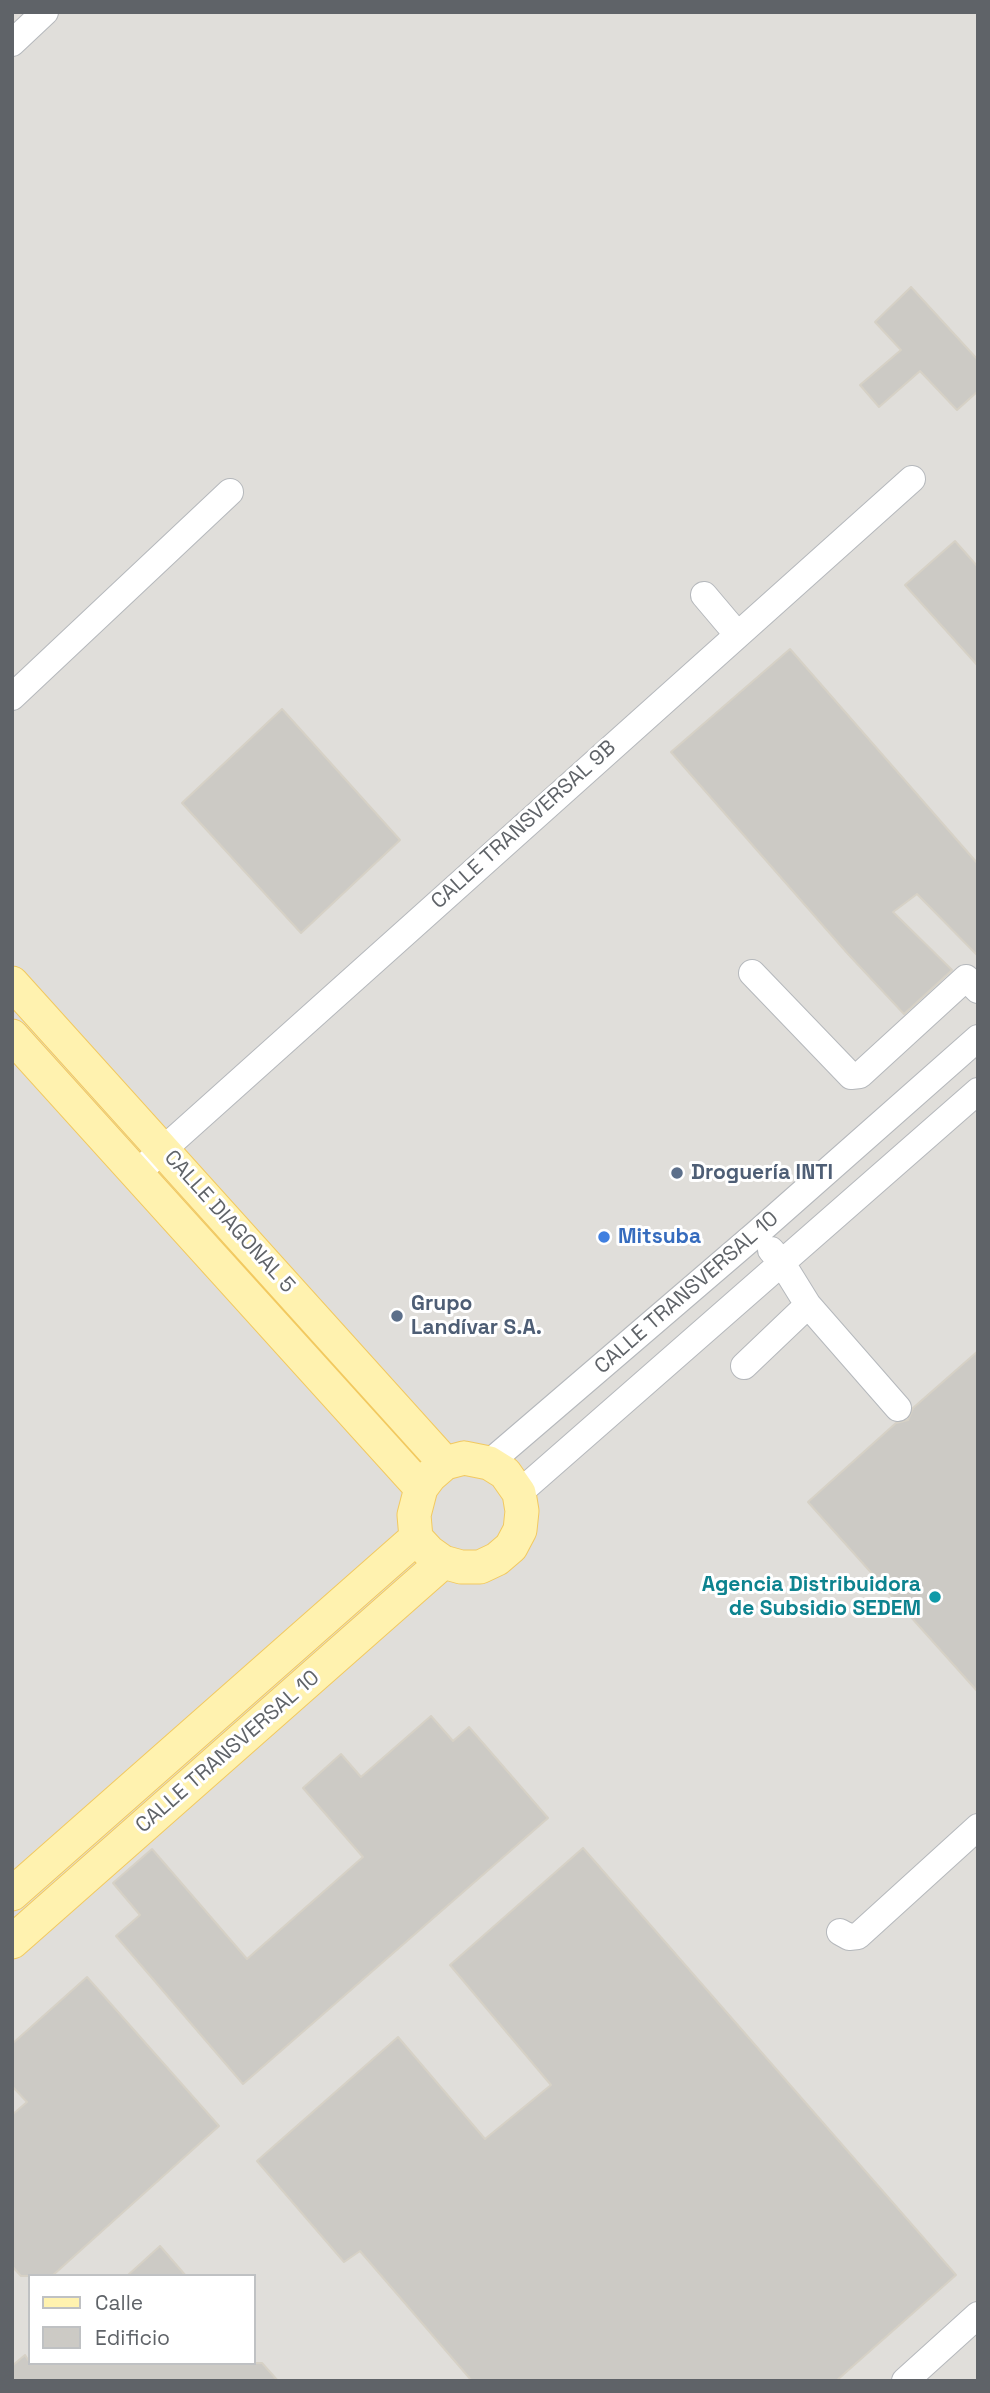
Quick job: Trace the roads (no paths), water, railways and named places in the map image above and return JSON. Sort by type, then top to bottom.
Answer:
[{"type":"main road","name":"CALLE DIAGONAL 5","points":[[12,983],[445,1463]]},
{"type":"main road","name":"CALLE DIAGONAL 5","points":[[12,1036],[421,1488]]},
{"type":"main road","points":[[464,1458],[489,1463],[505,1473],[519,1493],[522,1511],[520,1530],[511,1546],[497,1559],[480,1567],[461,1567],[443,1562],[416,1538],[414,1515],[421,1488],[445,1463],[464,1458]]},
{"type":"main road","name":"CALLE TRANSVERSAL 10","points":[[12,1894],[416,1538]]},
{"type":"main road","name":"CALLE TRANSVERSAL 10","points":[[12,1942],[443,1562]]},
{"type":"main road","points":[[45,1865],[68,1893]]},
{"type":"street","points":[[12,43],[45,12]]},
{"type":"street","name":"CALLE TRANSVERSAL 9B","points":[[136,1173],[912,479]]},
{"type":"street","points":[[12,697],[230,492]]},
{"type":"street","points":[[704,595],[737,634]]},
{"type":"street","points":[[752,973],[851,1076],[860,1075],[967,978],[978,990]]},
{"type":"street","name":"CALLE TRANSVERSAL 10","points":[[489,1463],[756,1234],[978,1038]]},
{"type":"street","name":"CALLE TRANSVERSAL 10","points":[[519,1493],[978,1091]]},
{"type":"street","points":[[756,1234],[782,1263],[808,1305],[898,1408]]},
{"type":"street","points":[[744,1366],[808,1305]]},
{"type":"street","points":[[840,1933],[849,1937],[858,1936],[978,1827]]},
{"type":"street","points":[[905,2381],[978,2315]]},
{"type":"place","name":"Droguería INTI","points":[[677,1173]]},
{"type":"place","name":"Mitsuba","points":[[604,1237]]},
{"type":"place","name":"Grupo Landívar S.A.","points":[[397,1316]]},
{"type":"place","name":"Agencia Distribuidora de Subsidio SEDEM","points":[[935,1597]]}]
